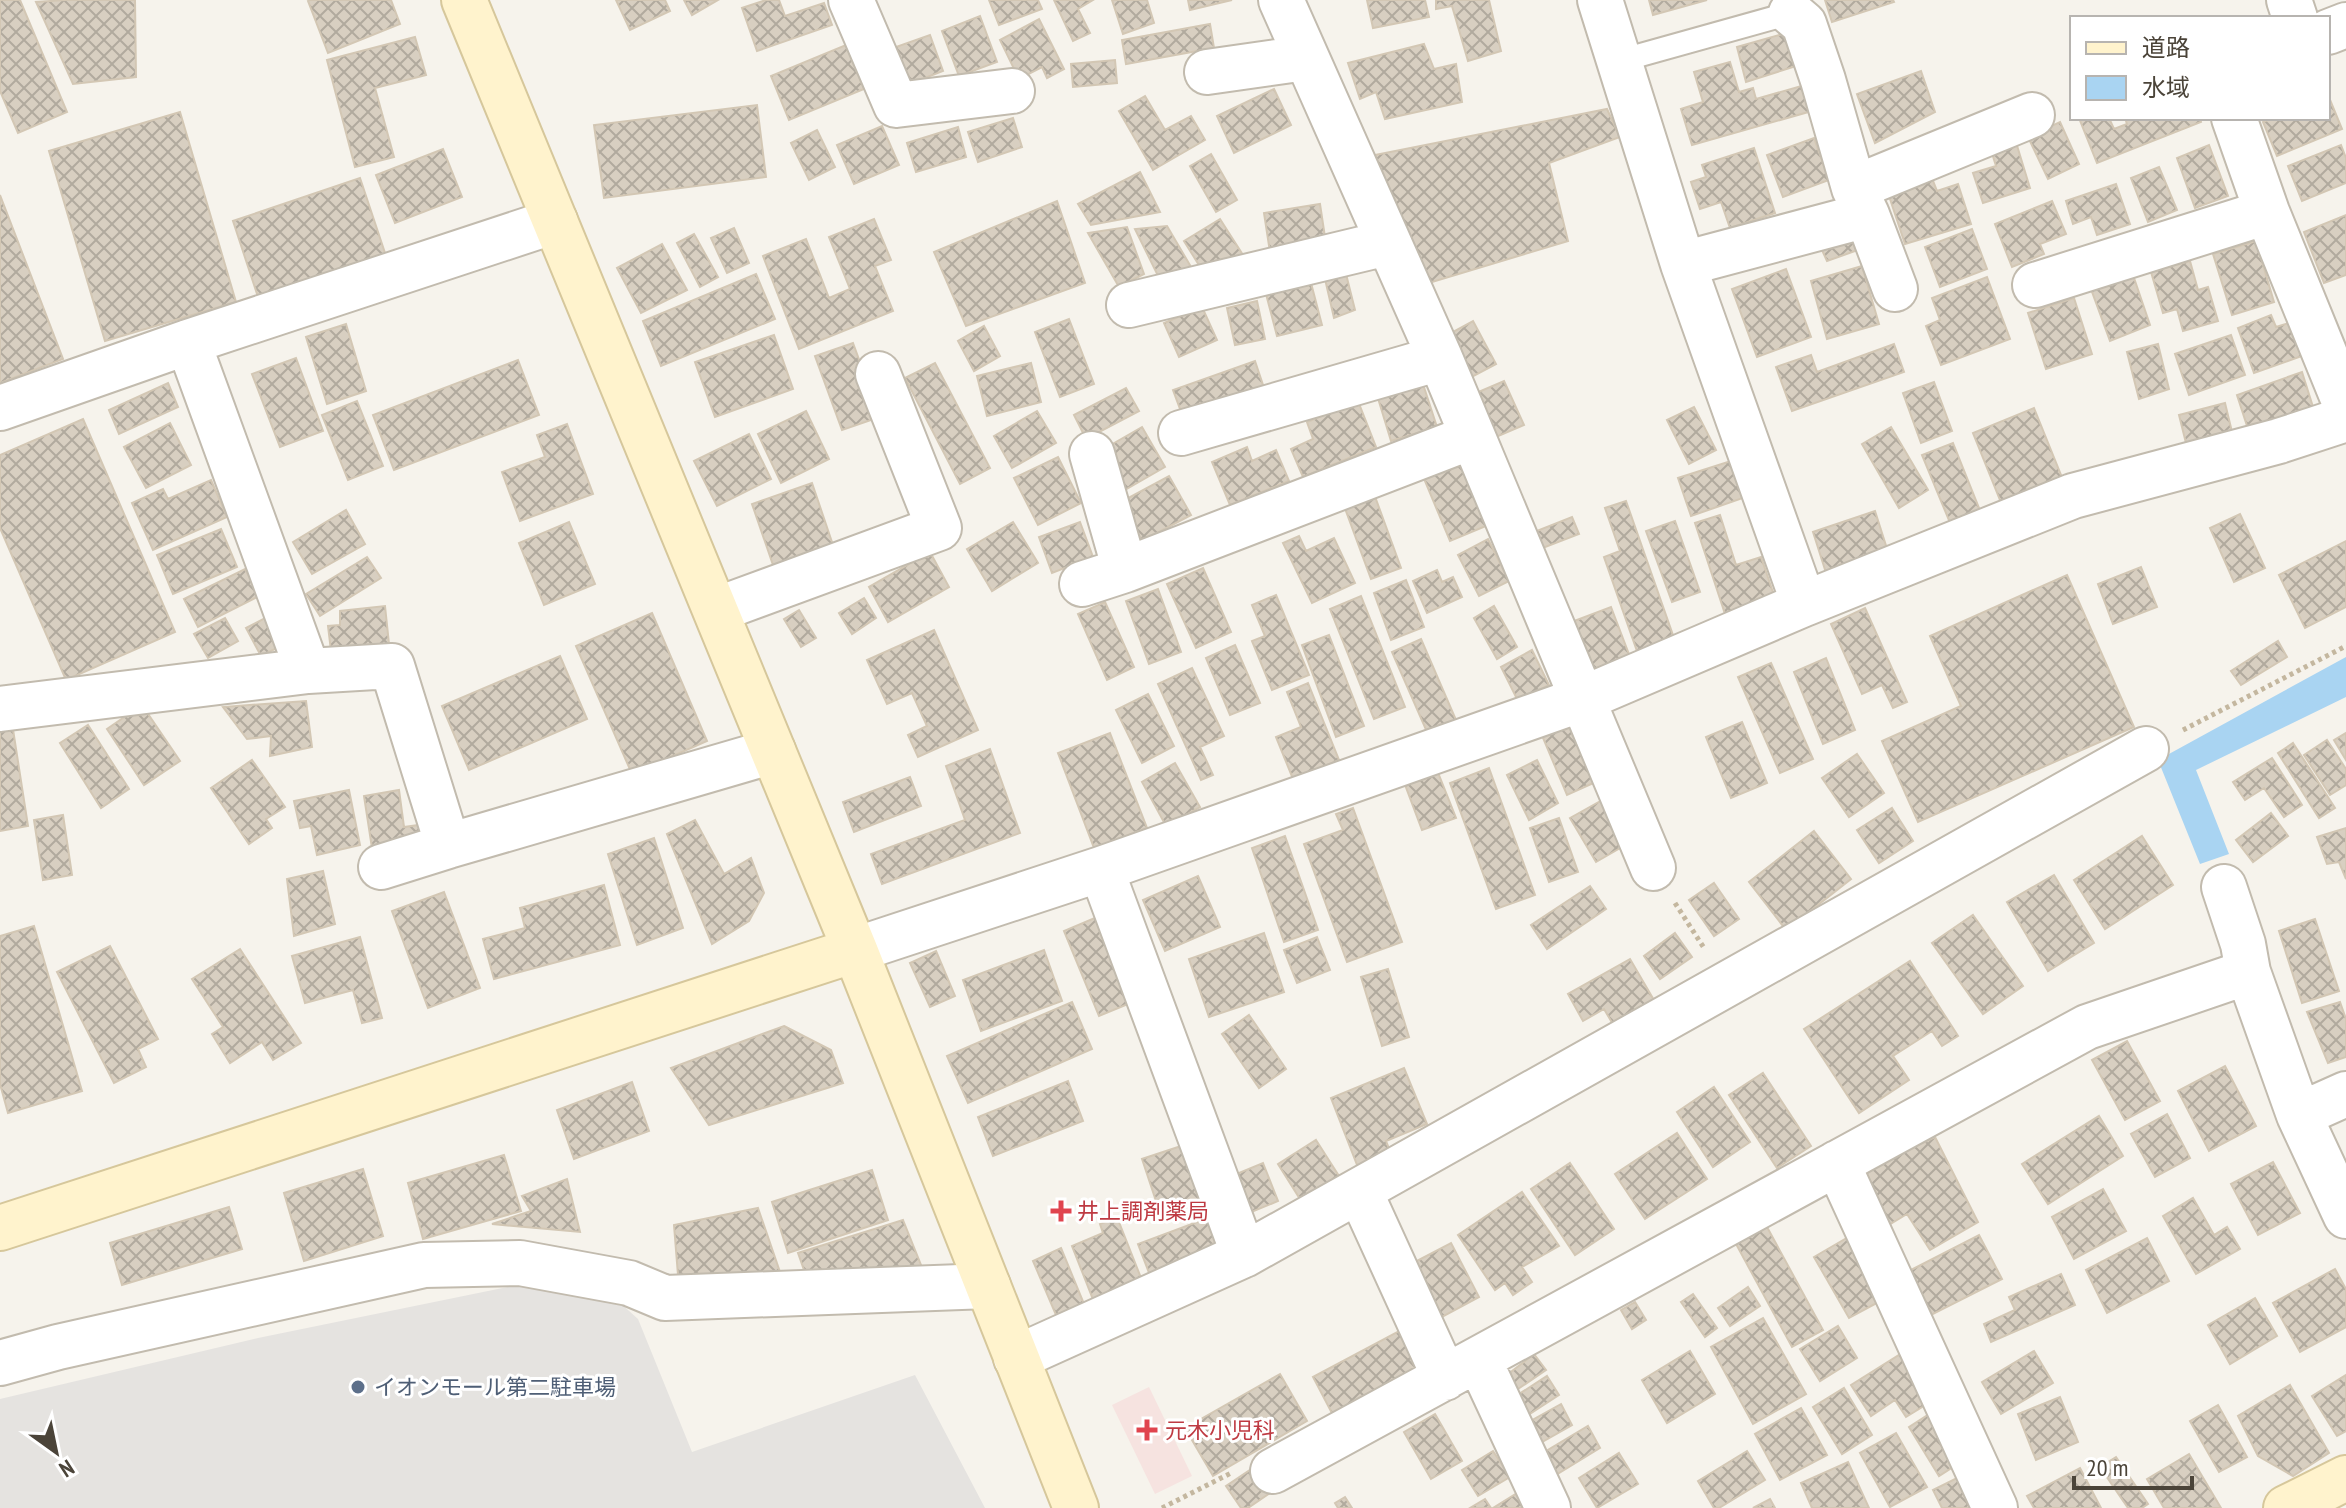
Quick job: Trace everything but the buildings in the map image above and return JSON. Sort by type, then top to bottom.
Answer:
[{"type":"street","points":[[464,0],[855,950],[1076,1508]]},
{"type":"street","points":[[851,0],[896,105],[1012,91]]},
{"type":"street","points":[[1281,0],[1440,358],[1653,868]]},
{"type":"street","points":[[1600,0],[1683,264],[1804,604]]},
{"type":"street","points":[[1791,13],[1804,24],[1860,202],[1895,289]]},
{"type":"street","points":[[1207,72],[1306,58]]},
{"type":"street","points":[[1683,264],[1860,202],[2032,115]]},
{"type":"street","points":[[2235,120],[2267,212],[2346,406]]},
{"type":"street","points":[[2035,285],[2267,212]]},
{"type":"street","points":[[0,408],[188,342],[555,221]]},
{"type":"street","points":[[1129,305],[1387,243]]},
{"type":"street","points":[[188,342],[308,671]]},
{"type":"street","points":[[1181,433],[1440,358]]},
{"type":"street","points":[[716,610],[939,528],[878,374]]},
{"type":"street","points":[[0,1228],[1101,869],[1582,699],[1804,604],[2073,496],[2279,441],[2346,419]]},
{"type":"street","points":[[1082,584],[1471,437]]},
{"type":"street","points":[[1092,454],[1125,570]]},
{"type":"street","points":[[0,709],[308,671],[392,666],[448,846]]},
{"type":"street","points":[[1016,1358],[1244,1255],[2146,749]]},
{"type":"street","points":[[381,867],[773,751]]},
{"type":"street","points":[[1101,869],[1244,1255]]},
{"type":"street","points":[[2224,887],[2243,944],[2248,972],[2299,1115],[2346,1216]]},
{"type":"street","points":[[1273,1471],[2087,1027],[2248,972]]},
{"type":"street","points":[[2299,1115],[2346,1094]]},
{"type":"street","points":[[1837,1163],[1995,1508]]},
{"type":"street","points":[[1360,1192],[1462,1369],[1548,1508]]},
{"type":"street","points":[[0,1363],[58,1347],[424,1265],[520,1263],[629,1283],[665,1298],[988,1286]]},
{"type":"street","points":[[2286,1508],[2346,1478]]},
{"type":"lane","points":[[1619,61],[1791,13]]},
{"type":"path","points":[[2146,749],[2346,646]]},
{"type":"path","points":[[1653,868],[1727,985]]},
{"type":"path","points":[[1162,1508],[1260,1458],[1273,1471]]},
{"type":"shaded area","name":"イオンモール第二駐車場","points":[[513,1286],[572,1291],[618,1301],[638,1319],[692,1452],[915,1375],[985,1508],[0,1508],[0,1399],[258,1338]]},
{"type":"shaded area","points":[[1149,1387],[1192,1476],[1155,1494],[1112,1405]]},
{"type":"water","points":[[2346,657],[2346,697],[2196,770],[2229,854],[2200,864],[2158,760]]},
{"type":"place","name":"井上調剤薬局","points":[[1061,1211]]},
{"type":"place","name":"イオンモール第二駐車場","points":[[358,1387]]},
{"type":"place","name":"元木小児科","points":[[1147,1430]]}]
